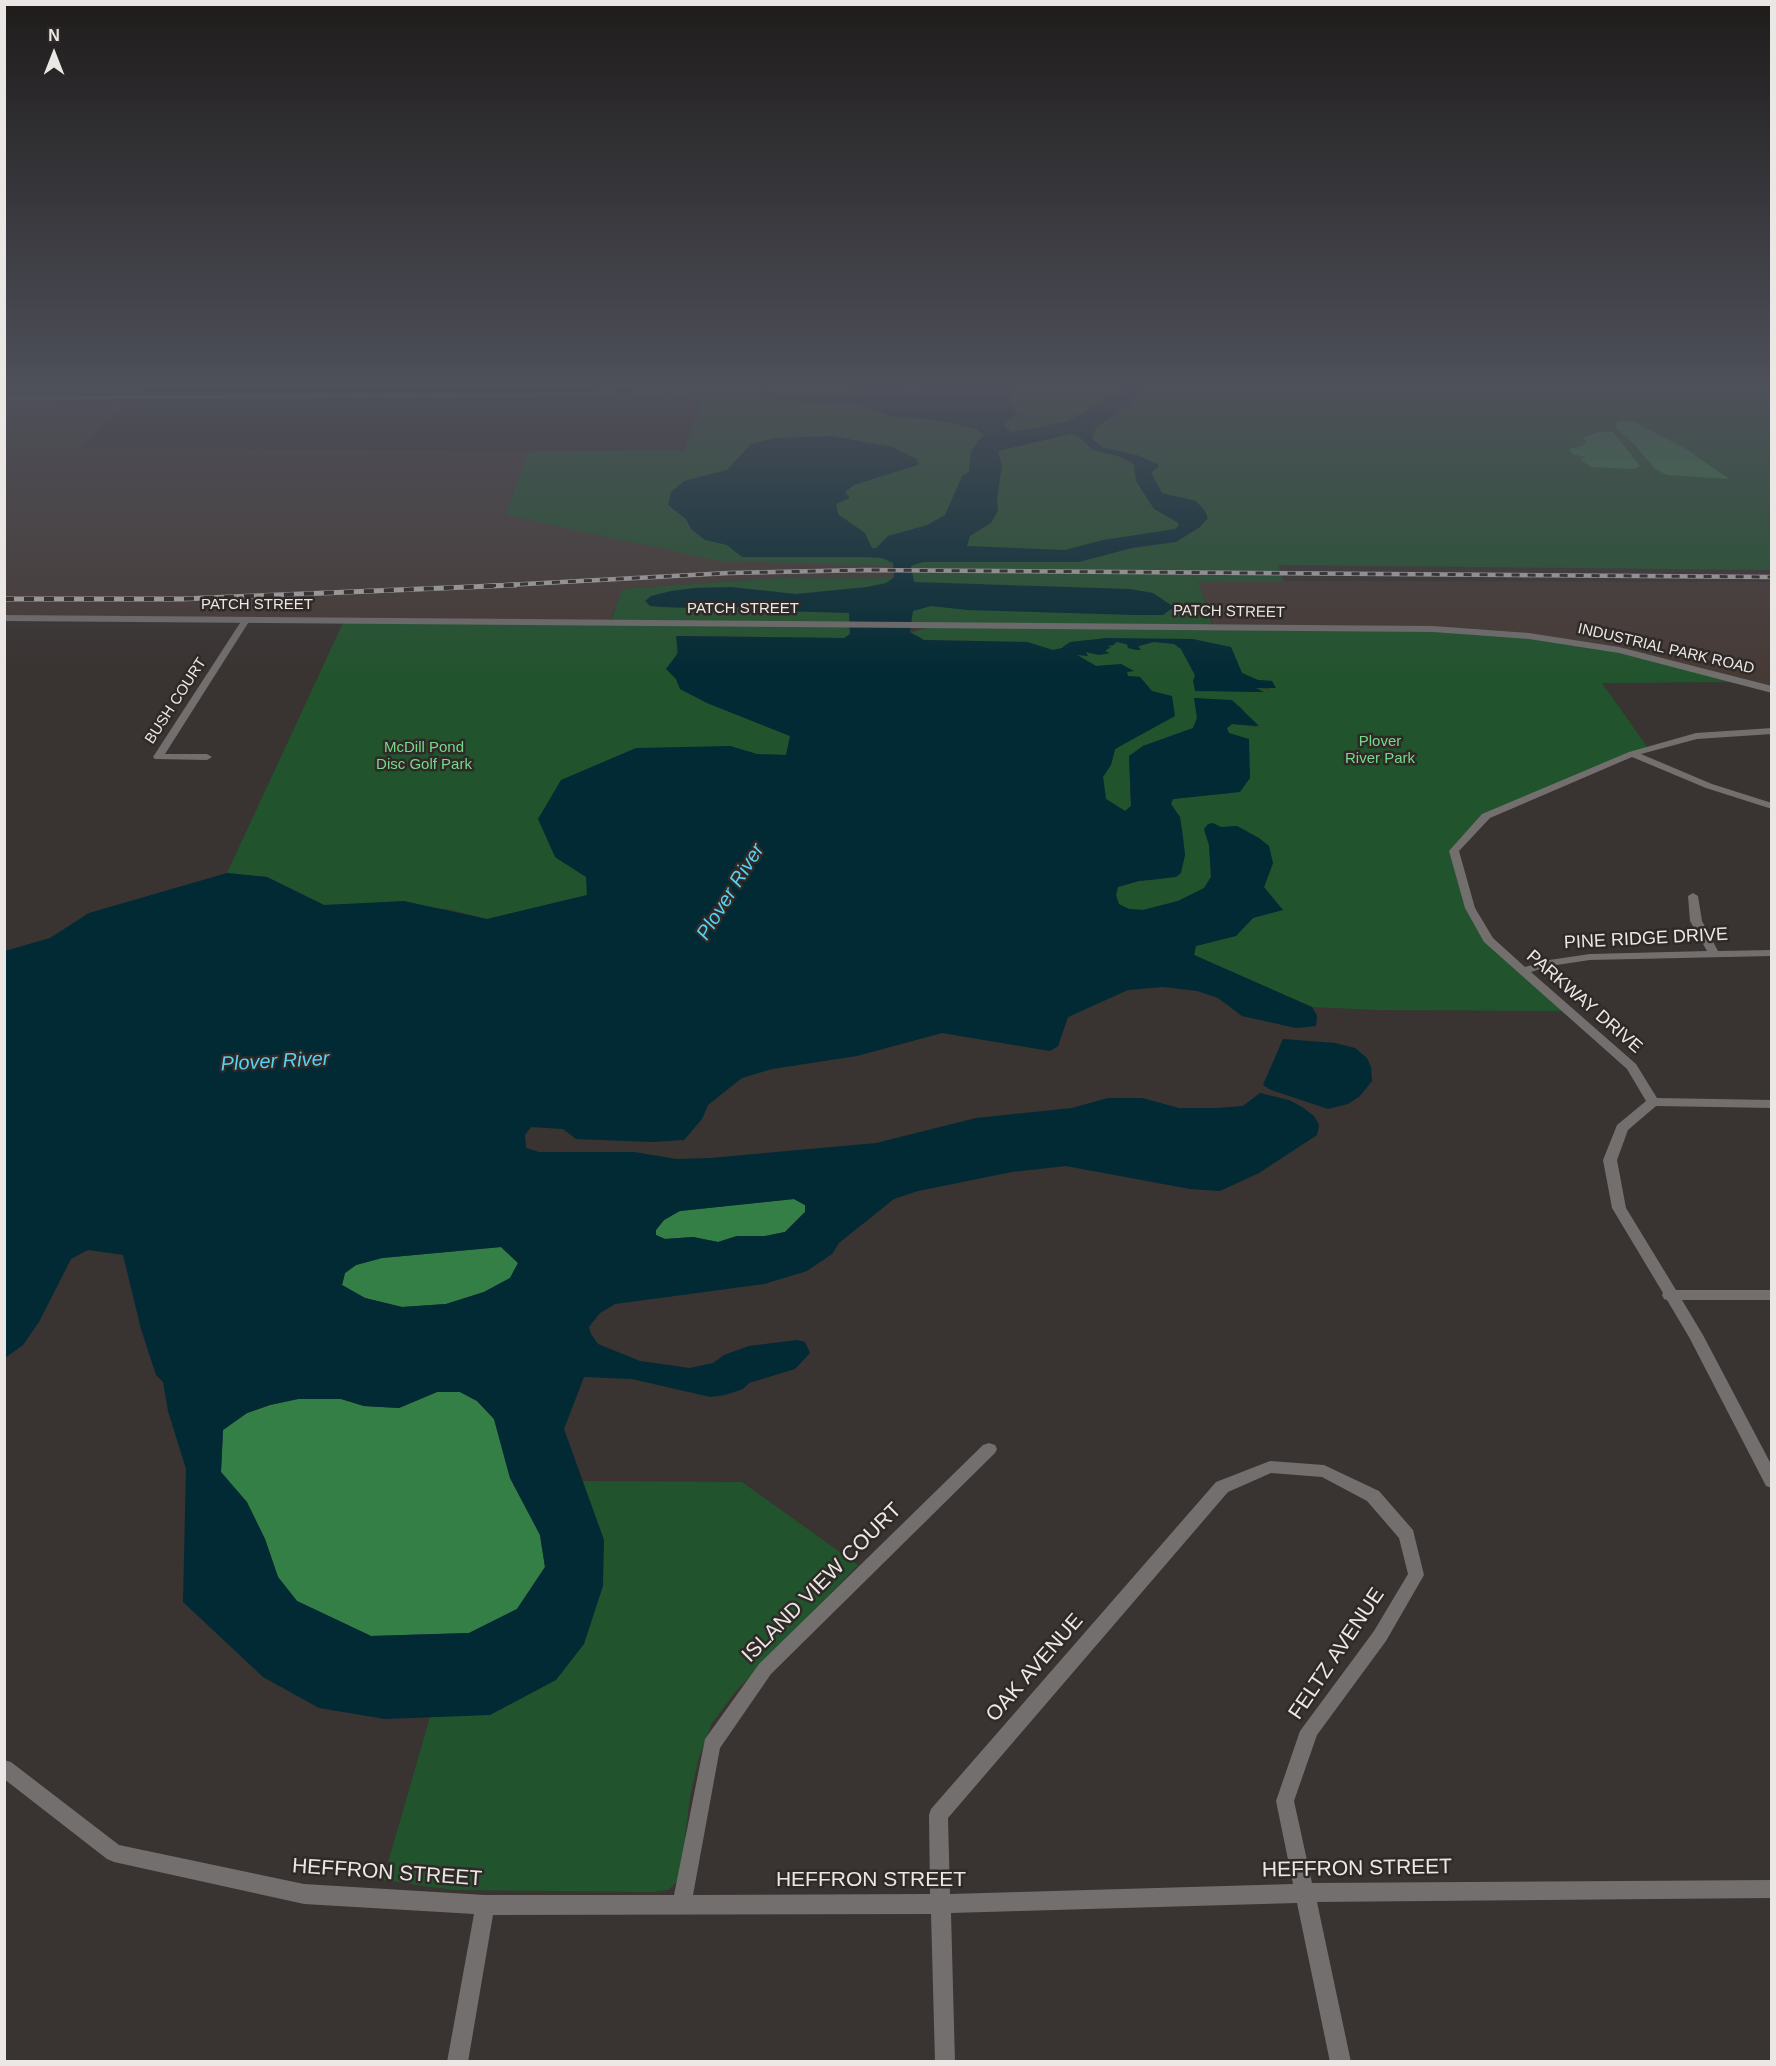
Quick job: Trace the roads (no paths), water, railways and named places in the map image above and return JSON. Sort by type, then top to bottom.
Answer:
[{"type":"street","name":"PATCH STREET","points":[[4,618],[836,624],[1482,632]]},
{"type":"street","name":"BUSH COURT","points":[[207,757],[158,757],[246,620]]},
{"type":"street","name":"INDUSTRIAL PARK ROAD","points":[[1482,632],[1619,650],[1772,690]]},
{"type":"street","name":"PARKWAY DRIVE","points":[[1653,1102],[1632,1066],[1488,940],[1478,924],[1464,890],[1454,851],[1486,816],[1632,754],[1695,736],[1772,731]]},
{"type":"street","points":[[1632,754],[1709,786],[1772,806]]},
{"type":"street","points":[[1693,896],[1696,921],[1714,953]]},
{"type":"street","name":"PINE RIDGE DRIVE","points":[[1523,971],[1549,963],[1590,957],[1772,952]]},
{"type":"street","points":[[1772,1104],[1653,1102],[1622,1128],[1610,1160],[1619,1208],[1669,1295],[1696,1335],[1772,1482]]},
{"type":"street","points":[[1669,1295],[1772,1294]]},
{"type":"street","name":"ISLAND VIEW COURT","points":[[682,1904],[711,1745],[765,1669],[988,1449]]},
{"type":"street","name":"OAK AVENUE","points":[[945,2061],[938,1815],[1222,1486],[1270,1467],[1324,1471],[1373,1496]]},
{"type":"street","name":"FELTZ AVENUE","points":[[1341,2061],[1285,1801],[1309,1731],[1380,1636],[1416,1575],[1407,1535],[1373,1496]]},
{"type":"street","name":"HEFFRON STREET","points":[[4,1768],[114,1853],[304,1894],[484,1905],[939,1904],[1306,1893],[1772,1889]]},
{"type":"street","points":[[456,2061],[484,1905]]},
{"type":"water","name":"Plover River","points":[[680,484],[856,484],[845,492],[850,498],[836,504],[838,514],[865,533],[872,548],[876,548],[888,536],[927,525],[945,515],[958,484],[999,484],[998,511],[991,523],[970,536],[967,546],[1065,550],[1103,540],[1175,529],[1179,525],[1177,522],[1154,509],[1138,484],[1158,484],[1162,493],[1196,501],[1205,511],[1208,518],[1200,527],[1176,542],[1132,548],[1079,562],[923,562],[911,566],[914,582],[1130,589],[1153,593],[1174,607],[1163,615],[967,610],[931,606],[913,611],[910,632],[924,640],[1027,642],[1053,650],[1062,648],[1070,642],[1106,638],[1193,639],[1231,647],[1242,673],[1258,680],[1272,681],[1276,688],[1256,688],[1264,692],[1195,691],[1193,681],[1195,675],[1181,649],[1174,644],[1154,642],[1138,646],[1141,650],[1136,650],[1128,648],[1127,644],[1116,642],[1114,645],[1107,646],[1111,647],[1105,651],[1110,653],[1099,655],[1086,652],[1088,656],[1077,655],[1096,666],[1121,664],[1134,671],[1127,672],[1128,676],[1140,677],[1152,691],[1172,696],[1175,716],[1115,749],[1111,765],[1103,777],[1106,799],[1125,811],[1131,806],[1129,756],[1143,746],[1193,728],[1197,718],[1194,698],[1232,700],[1259,726],[1232,724],[1227,728],[1229,733],[1249,739],[1250,778],[1240,792],[1173,799],[1171,804],[1180,817],[1185,855],[1181,873],[1176,877],[1139,881],[1118,887],[1116,895],[1119,904],[1129,909],[1143,910],[1178,901],[1204,888],[1211,877],[1209,845],[1204,829],[1208,824],[1213,823],[1221,827],[1237,826],[1259,838],[1269,846],[1273,863],[1264,887],[1283,910],[1253,918],[1236,936],[1196,946],[1194,955],[1312,1007],[1317,1016],[1316,1026],[1296,1028],[1242,1016],[1218,998],[1197,991],[1163,987],[1128,990],[1068,1017],[1058,1046],[1050,1051],[942,1033],[857,1056],[772,1069],[742,1078],[708,1105],[702,1119],[684,1140],[651,1142],[576,1139],[563,1129],[531,1127],[525,1135],[526,1148],[539,1152],[634,1152],[677,1159],[710,1158],[876,1143],[976,1118],[1072,1108],[1108,1098],[1142,1098],[1179,1108],[1217,1108],[1243,1106],[1260,1093],[1289,1100],[1302,1107],[1314,1116],[1319,1125],[1317,1135],[1259,1173],[1220,1191],[1190,1189],[1066,1166],[1012,1172],[918,1191],[894,1199],[839,1243],[832,1254],[807,1271],[764,1284],[615,1304],[600,1313],[589,1327],[591,1334],[598,1344],[640,1361],[690,1368],[713,1363],[724,1355],[749,1346],[797,1340],[805,1342],[810,1353],[795,1369],[749,1383],[743,1389],[725,1395],[710,1397],[632,1379],[584,1377],[564,1429],[604,1540],[603,1586],[584,1644],[556,1680],[490,1715],[385,1719],[319,1708],[263,1677],[183,1602],[186,1469],[168,1411],[163,1382],[156,1375],[141,1329],[123,1255],[88,1250],[71,1259],[39,1322],[23,1345],[5,1358],[5,951],[50,938],[89,913],[227,873],[267,877],[324,905],[404,901],[487,919],[587,895],[586,877],[555,857],[538,819],[561,780],[636,748],[730,746],[757,754],[786,755],[790,736],[707,703],[680,689],[676,679],[666,669],[678,653],[676,636],[844,638],[850,634],[849,613],[782,611],[755,606],[719,609],[663,607],[650,606],[645,601],[651,596],[695,588],[731,587],[796,594],[867,587],[886,583],[894,577],[893,563],[882,558],[742,557],[727,545],[705,540],[691,529],[686,519],[668,505],[671,492]],"holes":[[[794,1199],[805,1205],[805,1212],[785,1232],[765,1236],[737,1236],[718,1242],[693,1237],[665,1239],[656,1235],[656,1230],[664,1220],[680,1211]],[[501,1247],[518,1263],[510,1278],[484,1292],[446,1304],[402,1307],[365,1298],[342,1285],[345,1273],[356,1265],[382,1258]],[[437,1392],[460,1392],[477,1401],[494,1419],[510,1478],[540,1535],[545,1567],[517,1609],[469,1633],[371,1636],[297,1601],[278,1577],[265,1539],[247,1502],[221,1472],[223,1430],[247,1413],[298,1399],[341,1399],[364,1406],[399,1408]]]},
{"type":"water","points":[[1283,1039],[1335,1043],[1355,1048],[1367,1058],[1371,1067],[1372,1081],[1360,1096],[1348,1104],[1328,1109],[1271,1090],[1263,1085]]},
{"type":"railway","points":[[488,586],[729,573],[865,570],[1772,577]]},
{"type":"railway","points":[[4,599],[181,599],[515,585]]},
{"type":"park label","name":"Plover River Park","points":[[1380,750]]},
{"type":"park label","name":"McDill Pond Disc Golf Park","points":[[424,756]]}]
